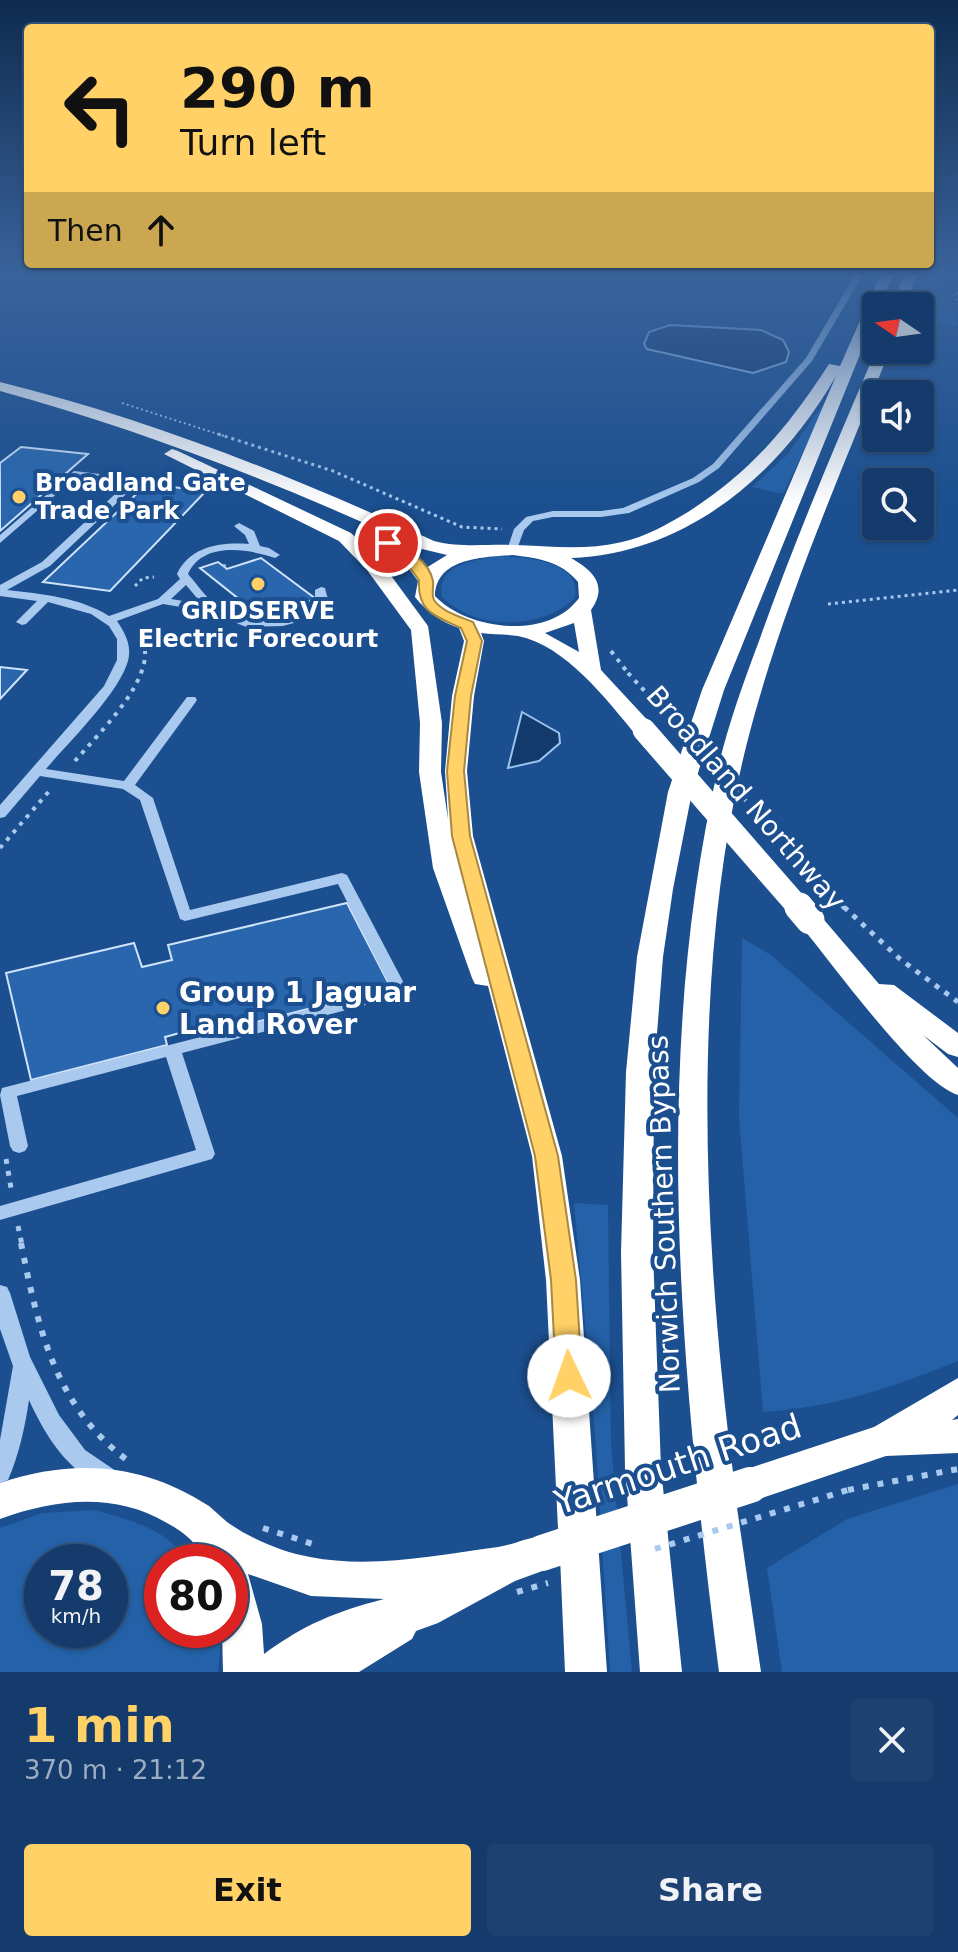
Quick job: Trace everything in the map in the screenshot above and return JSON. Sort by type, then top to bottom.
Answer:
[{"type":"highway","points":[[0,386],[150,431],[226,458],[428,545],[456,552],[592,551],[639,543],[673,527],[740,486],[790,437],[843,349]]},
{"type":"highway","name":"Norwich Southern Bypass","points":[[661,1672],[643,1468],[637,1252],[640,1072],[660,889],[680,792],[713,690],[757,579],[862,360]]},
{"type":"highway","name":"Norwich Southern Bypass","points":[[740,1672],[710,1440],[702,1351],[695,1168],[697,1008],[709,879],[731,763],[757,672],[877,364]]},
{"type":"highway","points":[[0,399],[245,480],[388,543],[407,554],[426,580]]},
{"type":"highway","points":[[172,454],[345,537],[374,566],[421,630],[431,723],[430,772],[445,868],[479,965],[520,1059]]},
{"type":"highway","points":[[482,552],[438,567],[426,580],[425,597],[439,613],[468,625],[520,630],[555,623],[581,610]]},
{"type":"highway","name":"Broadland Northway","points":[[541,553],[565,561],[588,579],[591,589],[589,600],[581,610],[592,668]]},
{"type":"highway","points":[[468,625],[474,641],[463,696],[457,759],[461,836],[547,1156],[563,1280],[586,1672]]},
{"type":"highway","name":"Broadland Northway","points":[[520,630],[555,644],[592,668],[854,968],[927,1059],[958,1084]]},
{"type":"highway","name":"Broadland Northway","points":[[854,968],[958,1047]]},
{"type":"highway","name":"Yarmouth Road","points":[[273,1672],[315,1642],[347,1629],[424,1609],[511,1578],[954,1412]]},
{"type":"highway","name":"Yarmouth Road","points":[[0,1501],[26,1490],[73,1483],[118,1485],[173,1505],[214,1544]]},
{"type":"highway","name":"Yarmouth Road","points":[[248,1558],[282,1569],[345,1580],[511,1578]]},
{"type":"highway","points":[[326,1672],[350,1653],[424,1609]]},
{"type":"highway","points":[[243,1648],[244,1672]]},
{"type":"street","points":[[512,550],[519,529],[530,519],[544,515],[625,511],[696,480],[716,466],[815,349]]},
{"type":"street","points":[[0,540],[74,474],[135,481],[46,564],[0,591]]},
{"type":"street","points":[[239,526],[250,533],[255,545]]},
{"type":"street","points":[[213,609],[185,580],[184,566],[190,560],[222,548],[255,545],[275,555]]},
{"type":"street","points":[[108,620],[162,601],[185,580]]},
{"type":"street","points":[[0,591],[77,604],[108,620],[122,634],[125,643],[123,663],[95,704],[0,814]]},
{"type":"street","points":[[162,601],[213,609],[246,624],[269,626],[315,614],[327,597]]},
{"type":"street","points":[[22,622],[46,598]]},
{"type":"street","points":[[127,786],[191,700]]},
{"type":"street","points":[[12,1150],[8,1092],[173,1052],[400,991],[342,878],[185,916],[146,798],[127,786],[36,771]]},
{"type":"street","points":[[7,1211],[206,1154],[173,1052]]},
{"type":"street","points":[[0,1293],[23,1367],[54,1423],[78,1459],[118,1485]]},
{"type":"street","points":[[0,1473],[14,1429],[23,1367]]},
{"type":"path","points":[[109,399],[218,431],[333,471],[462,527],[519,529]]},
{"type":"path","points":[[223,565],[229,568]]},
{"type":"path","points":[[135,586],[143,578],[154,577]]},
{"type":"path","points":[[828,604],[958,590]]},
{"type":"path","points":[[83,752],[125,700],[143,669],[146,650],[127,613]]},
{"type":"path","points":[[628,673],[815,876],[885,947],[958,1002]]},
{"type":"path","points":[[0,848],[42,800]]},
{"type":"path","points":[[12,1150],[7,1211],[34,1308],[75,1411],[91,1432]]},
{"type":"path","points":[[652,1550],[848,1490],[958,1469]]},
{"type":"path","points":[[511,1578],[562,1578]]},
{"type":"shaded area","points":[[647,349],[788,349],[786,362],[753,373]]},
{"type":"shaded area","points":[[821,407],[824,408],[783,494],[752,487],[787,455]]},
{"type":"shaded area","points":[[498,556],[536,560],[561,568],[575,585],[575,598],[561,609],[544,616],[508,622],[472,616],[442,597],[441,586],[450,571],[468,562]]},
{"type":"shaded area","points":[[522,712],[559,733],[560,743],[539,761],[508,768]]},
{"type":"shaded area","points":[[742,938],[771,955],[958,1118],[958,1361],[863,1395],[815,1406],[763,1412],[739,1118]]},
{"type":"shaded area","points":[[574,1203],[608,1205],[611,1444],[632,1672],[610,1672],[595,1433]]},
{"type":"shaded area","points":[[958,1484],[958,1672],[782,1672],[767,1568],[847,1519]]},
{"type":"shaded area","points":[[94,1510],[135,1522],[170,1541],[173,1544],[144,1544],[144,1648],[220,1648],[218,1672],[0,1672],[0,1528],[42,1513]]},
{"type":"building","name":"Broadland Gate Trade Park","points":[[21,447],[88,454],[0,531],[0,463]]},
{"type":"building","points":[[147,484],[206,491],[110,591],[43,582]]},
{"type":"building","name":"GRIDSERVE Electric Forecourt","points":[[261,558],[316,599],[281,611],[288,616],[269,623],[200,568],[218,562],[227,569]]},
{"type":"building","points":[[0,667],[27,670],[0,699]]},
{"type":"building","name":"Group 1 Jaguar Land Rover","points":[[347,903],[391,988],[201,1036],[198,1028],[165,1037],[167,1045],[31,1080],[6,973],[134,943],[142,967],[172,960],[168,945]]},
{"type":"place","name":"Broadland Gate Trade Park","points":[[19,497]]},
{"type":"place","name":"GRIDSERVE Electric Forecourt","points":[[258,584]]},
{"type":"place","name":"Group 1 Jaguar Land Rover","points":[[163,1008]]},
{"type":"route","points":[[388,543],[407,554],[417,565],[426,580],[425,597],[431,605],[439,613],[468,625],[474,641],[459,722],[456,771],[461,836],[547,1156],[563,1280],[569,1376]]}]
